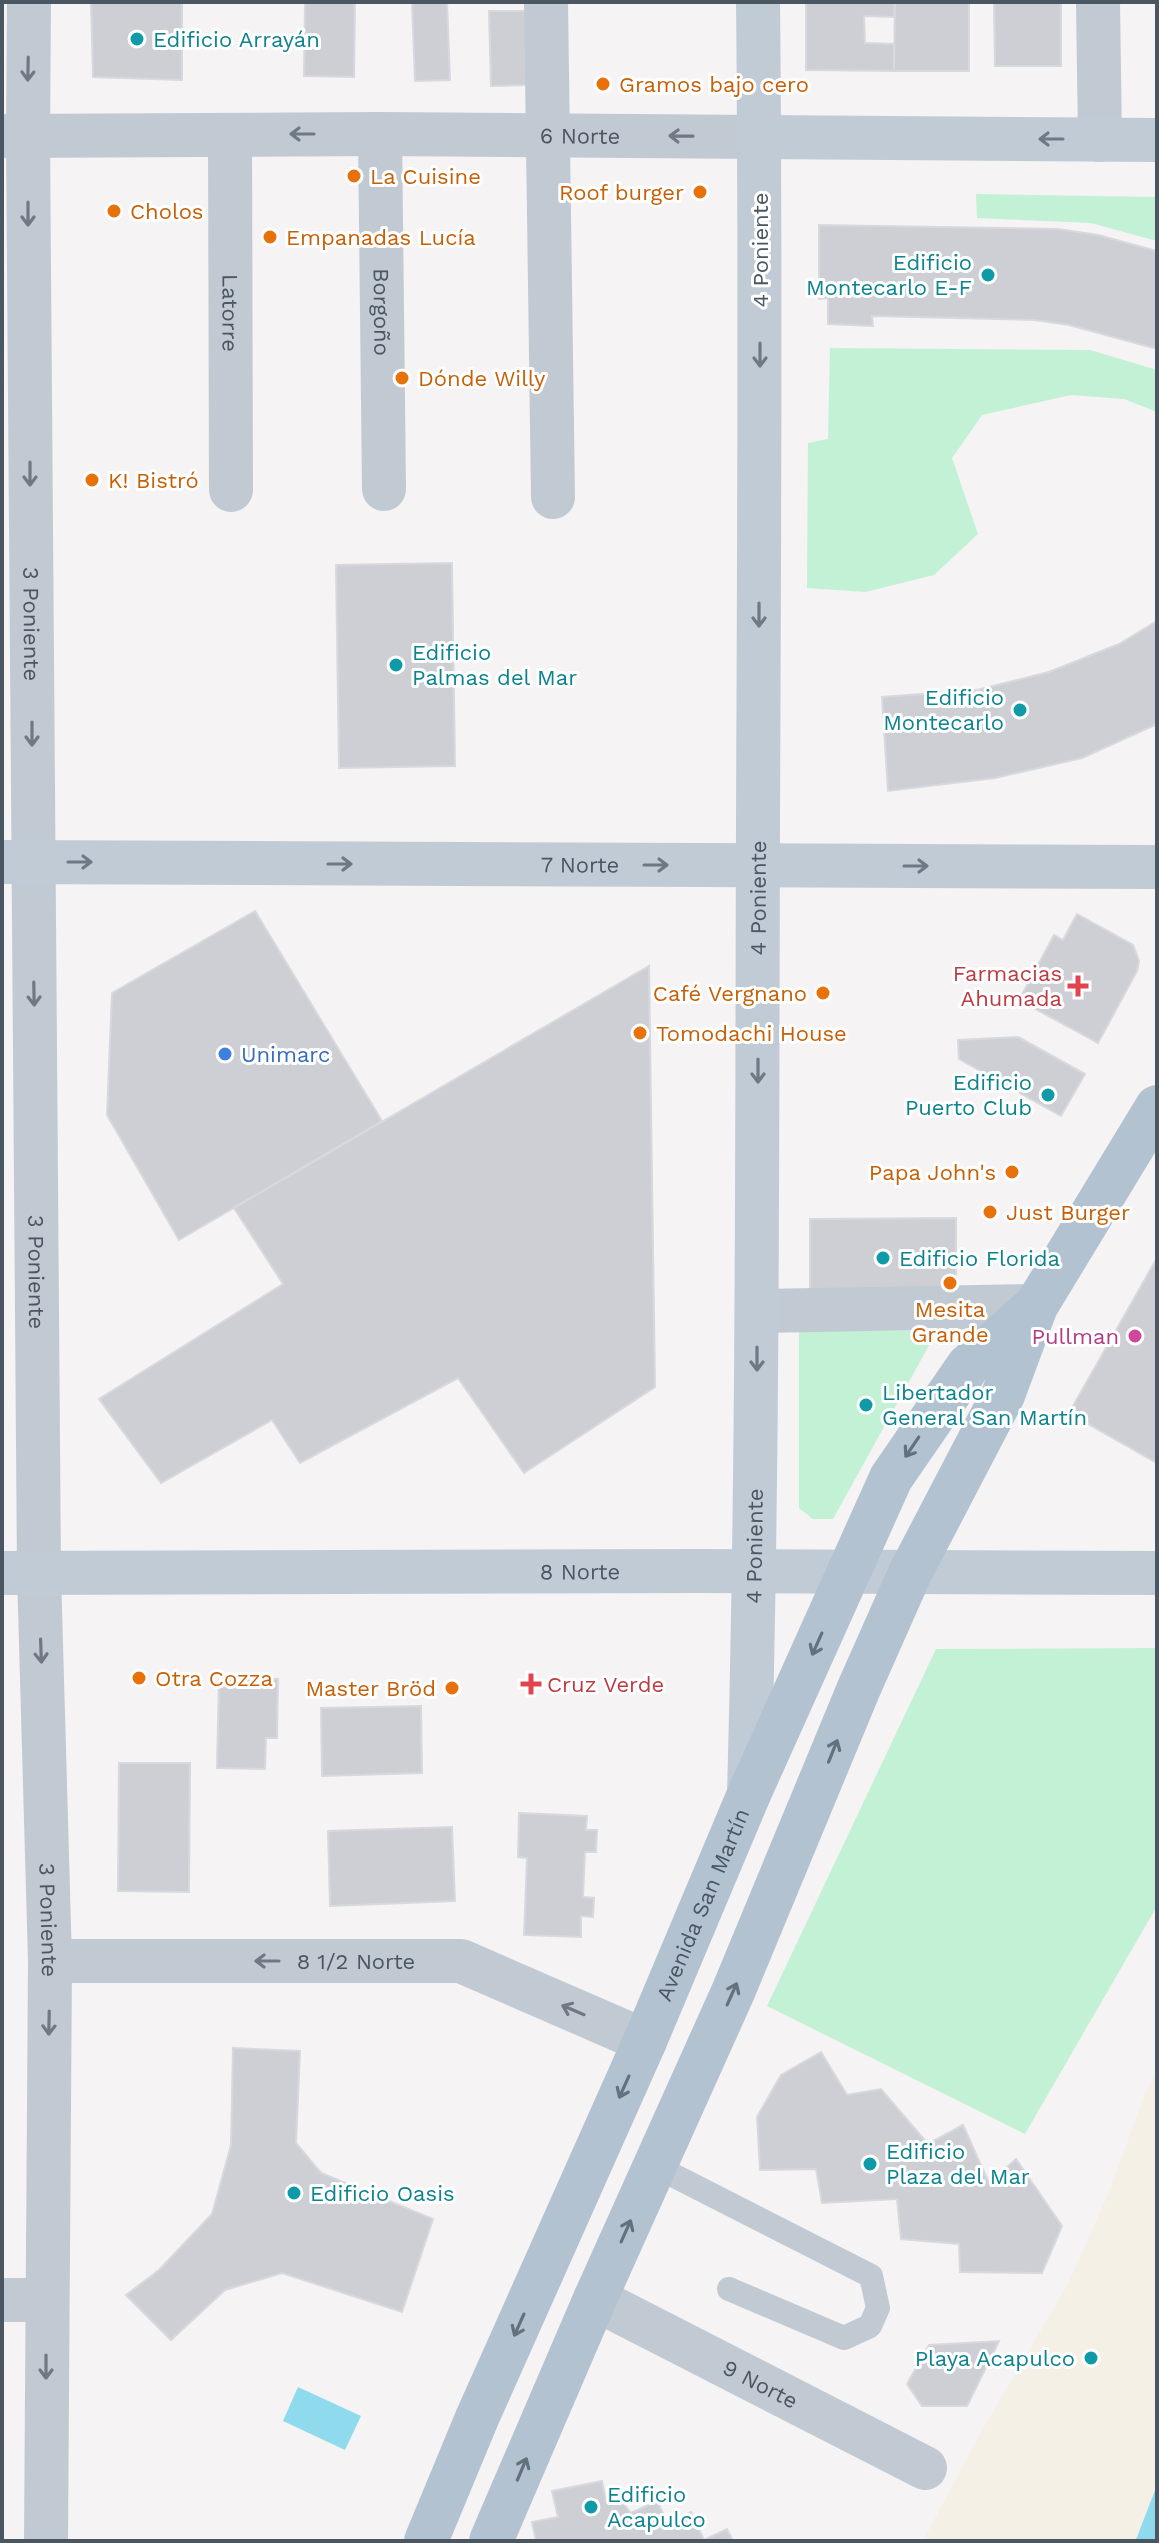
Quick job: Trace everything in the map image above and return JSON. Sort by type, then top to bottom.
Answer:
[{"type":"main road","name":"Avenida San Martín","points":[[491,2541],[595,2299],[733,1992],[910,1573],[1003,1395],[1036,1306],[1157,1107]]},
{"type":"main road","name":"Avenida San Martín","points":[[426,2541],[645,2041],[749,1794],[891,1478],[968,1366],[1036,1306]]},
{"type":"street","name":"3 Poniente","points":[[29,2],[15,136],[20,1573],[50,1961],[46,2541]]},
{"type":"street","points":[[546,2],[553,497]]},
{"type":"street","name":"4 Poniente","points":[[749,1794],[757,1311],[758,2]]},
{"type":"street","points":[[1098,2],[1100,140]]},
{"type":"street","name":"6 Norte","points":[[15,136],[380,134],[1157,140]]},
{"type":"street","name":"Borgoño","points":[[380,134],[384,489]]},
{"type":"street","name":"Latorre","points":[[230,135],[231,490]]},
{"type":"street","name":"7 Norte","points":[[17,862],[1157,867]]},
{"type":"street","points":[[757,1311],[1036,1306]]},
{"type":"street","name":"8 Norte","points":[[20,1573],[1157,1573]]},
{"type":"street","name":"8 1/2 Norte","points":[[50,1961],[461,1961],[645,2041]]},
{"type":"street","name":"9 Norte","points":[[595,2299],[925,2468]]},
{"type":"street","points":[[2,2300],[46,2300]]},
{"type":"lane","points":[[655,2166],[871,2276],[878,2308],[870,2326],[844,2338],[729,2289]]},
{"type":"green space","points":[[976,194],[1157,197],[1157,241],[1091,223],[977,218]]},
{"type":"green space","points":[[830,348],[1090,350],[1157,370],[1157,412],[1124,399],[1071,395],[982,415],[952,458],[978,534],[934,575],[865,592],[807,588],[808,443],[828,439]]},
{"type":"green space","points":[[799,1329],[937,1331],[833,1519],[813,1519],[799,1508]]},
{"type":"green space","points":[[1157,1648],[1157,1906],[1025,2134],[767,2006],[936,1649]]},
{"type":"sand","name":"Playa Acapulco","points":[[1157,2071],[1157,2485],[1135,2541],[923,2541],[981,2432],[1068,2284],[1109,2192],[1146,2091]]},
{"type":"water","points":[[298,2387],[361,2416],[345,2450],[283,2421]]},
{"type":"water","points":[[1157,2485],[1157,2541],[1135,2541],[1137,2537]]},
{"type":"building","name":"Edificio Arrayán","points":[[91,2],[182,2],[182,80],[93,77]]},
{"type":"building","points":[[305,2],[355,2],[354,77],[304,76]]},
{"type":"building","points":[[412,2],[447,2],[450,80],[415,81]]},
{"type":"building","points":[[806,2],[895,2],[894,17],[864,16],[865,43],[894,44],[894,71],[806,70]]},
{"type":"building","points":[[895,2],[969,2],[969,71],[894,71]]},
{"type":"building","points":[[994,2],[1061,2],[1061,66],[995,66]]},
{"type":"building","points":[[489,11],[526,11],[526,85],[491,86]]},
{"type":"building","name":"Edificio Montecarlo E-F","points":[[819,225],[1058,229],[1098,235],[1157,251],[1157,349],[1069,325],[1035,320],[872,316],[873,326],[828,324],[828,298],[819,299]]},
{"type":"building","name":"Edificio Palmas del Mar","points":[[452,563],[455,766],[339,768],[336,565]]},
{"type":"building","name":"Edificio Montecarlo","points":[[1157,621],[1157,724],[1082,758],[995,778],[888,791],[882,697],[977,690],[1049,672],[1119,644]]},
{"type":"building","name":"Unimarc","points":[[255,911],[382,1121],[179,1240],[107,1115],[112,993]]},
{"type":"building","name":"Farmacias Ahumada","points":[[1077,914],[1133,945],[1139,961],[1137,971],[1098,1043],[1019,1000],[1054,935],[1063,940]]},
{"type":"building","points":[[649,966],[655,1387],[524,1473],[458,1378],[300,1463],[272,1420],[161,1483],[99,1399],[283,1284],[234,1208]]},
{"type":"building","name":"Edificio Puerto Club","points":[[1018,1037],[1085,1074],[1061,1116],[959,1059],[958,1040]]},
{"type":"building","name":"Edificio Florida","points":[[956,1218],[956,1297],[810,1297],[810,1219]]},
{"type":"building","name":"Pullman","points":[[1157,1258],[1157,1463],[1069,1413]]},
{"type":"building","points":[[219,1678],[278,1679],[277,1738],[266,1738],[265,1769],[217,1768]]},
{"type":"building","points":[[421,1706],[422,1773],[322,1776],[321,1708]]},
{"type":"building","points":[[119,1763],[190,1763],[189,1892],[118,1891]]},
{"type":"building","points":[[519,1813],[587,1816],[586,1830],[597,1830],[596,1852],[585,1852],[583,1897],[594,1898],[593,1917],[581,1916],[581,1937],[524,1935],[527,1858],[518,1857]]},
{"type":"building","points":[[452,1827],[455,1901],[330,1906],[328,1831]]},
{"type":"building","name":"Edificio Oasis","points":[[233,2048],[300,2051],[296,2143],[321,2173],[433,2219],[402,2312],[282,2273],[225,2290],[171,2340],[126,2295],[159,2270],[212,2214],[231,2145]]},
{"type":"building","name":"Edificio Plaza del Mar","points":[[821,2052],[847,2095],[881,2089],[928,2144],[963,2125],[989,2183],[1016,2159],[1062,2226],[1042,2273],[960,2272],[959,2244],[901,2239],[897,2199],[822,2203],[816,2169],[760,2170],[757,2117],[781,2075]]},
{"type":"building","points":[[999,2341],[967,2406],[922,2406],[907,2384],[929,2345]]},
{"type":"building","name":"Edificio Acapulco","points":[[602,2481],[606,2501],[619,2498],[631,2513],[657,2501],[668,2523],[691,2512],[704,2540],[727,2529],[733,2541],[536,2541],[532,2522],[558,2517],[552,2491]]},
{"type":"place","name":"Edificio Arrayán","points":[[137,39]]},
{"type":"place","name":"Gramos bajo cero","points":[[603,84]]},
{"type":"place","name":"La Cuisine","points":[[354,176]]},
{"type":"place","name":"Roof burger","points":[[700,192]]},
{"type":"place","name":"Cholos","points":[[114,211]]},
{"type":"place","name":"Empanadas Lucía","points":[[270,237]]},
{"type":"place","name":"Edificio Montecarlo E-F","points":[[988,275]]},
{"type":"place","name":"Dónde Willy","points":[[402,378]]},
{"type":"place","name":"K! Bistró","points":[[92,480]]},
{"type":"place","name":"Edificio Palmas del Mar","points":[[396,665]]},
{"type":"place","name":"Edificio Montecarlo","points":[[1020,710]]},
{"type":"place","name":"Farmacias Ahumada","points":[[1078,986]]},
{"type":"place","name":"Café Vergnano","points":[[823,993]]},
{"type":"place","name":"Tomodachi House","points":[[640,1033]]},
{"type":"place","name":"Unimarc","points":[[225,1054]]},
{"type":"place","name":"Edificio Puerto Club","points":[[1048,1095]]},
{"type":"place","name":"Papa John's","points":[[1012,1172]]},
{"type":"place","name":"Just Burger","points":[[990,1212]]},
{"type":"place","name":"Edificio Florida","points":[[883,1258]]},
{"type":"place","name":"Mesita Grande","points":[[950,1283]]},
{"type":"place","name":"Pullman","points":[[1135,1336]]},
{"type":"place","name":"Libertador General San Martín","points":[[866,1405]]},
{"type":"place","name":"Otra Cozza","points":[[139,1678]]},
{"type":"place","name":"Cruz Verde","points":[[531,1684]]},
{"type":"place","name":"Master Bröd","points":[[452,1688]]},
{"type":"place","name":"Edificio Plaza del Mar","points":[[870,2164]]},
{"type":"place","name":"Edificio Oasis","points":[[294,2193]]},
{"type":"place","name":"Playa Acapulco","points":[[1091,2358]]},
{"type":"place","name":"Edificio Acapulco","points":[[591,2507]]}]
